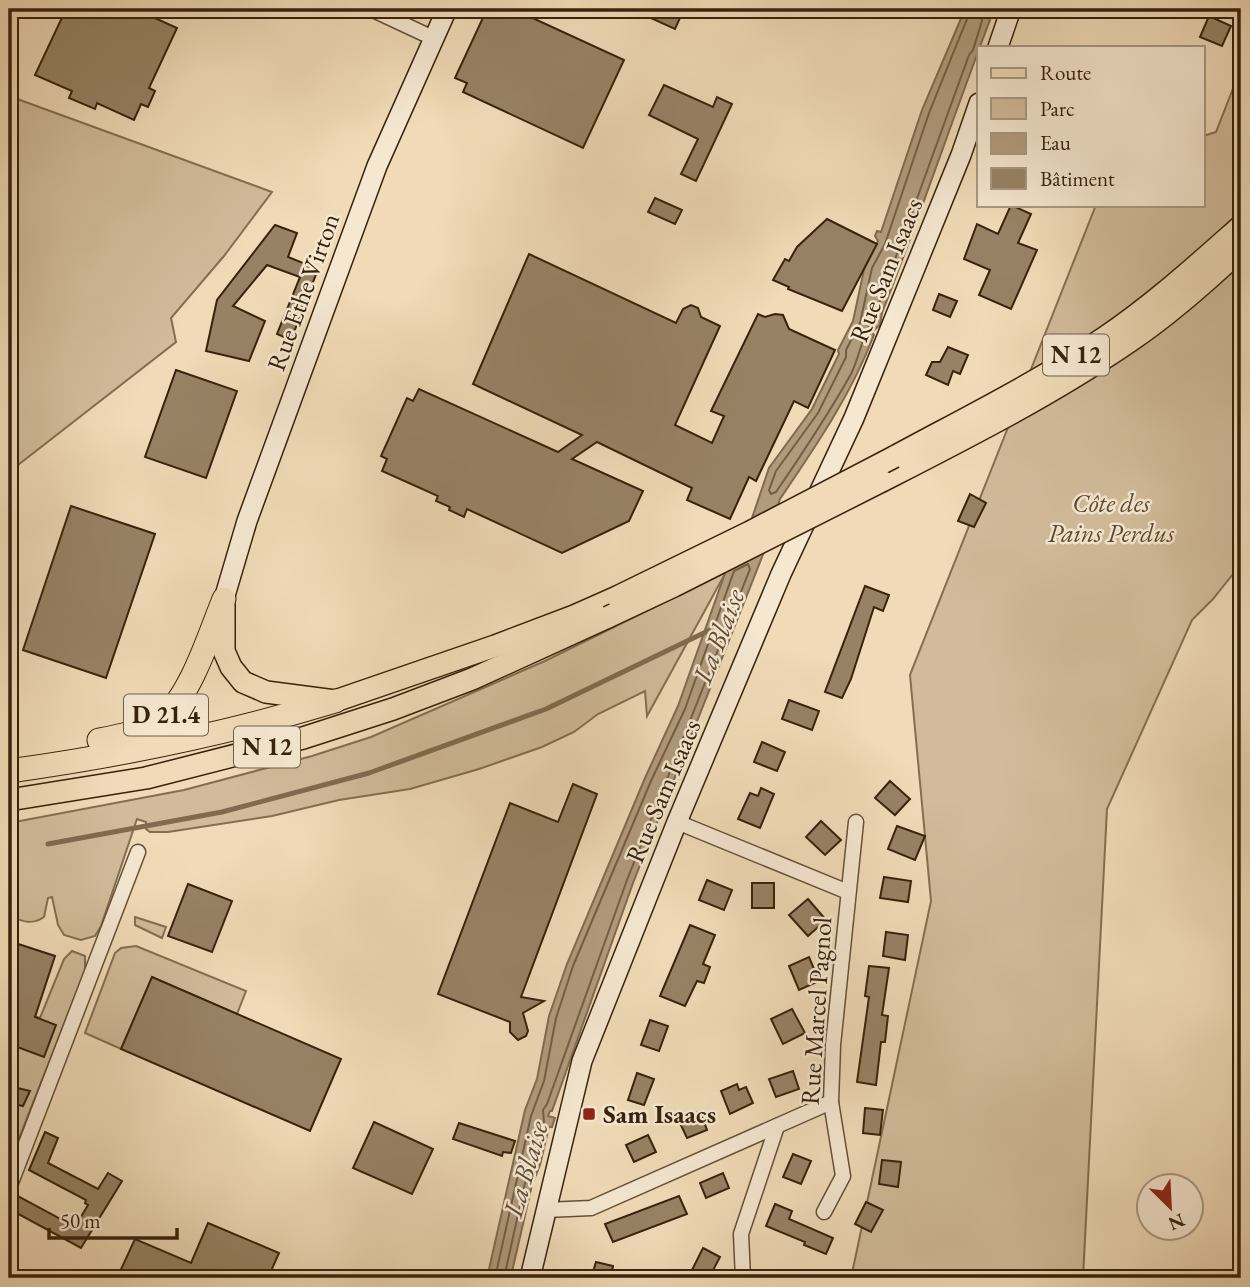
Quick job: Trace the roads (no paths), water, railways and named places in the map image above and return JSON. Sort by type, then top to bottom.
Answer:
[{"type":"highway","name":"D 21.4","points":[[49,765],[65,748],[125,735],[155,722],[172,710],[188,684],[224,598]]},
{"type":"highway","name":"N 12","points":[[9,771],[204,735],[287,716],[335,701]]},
{"type":"main road","name":"Rue Ethe Virton","points":[[224,598],[247,521],[377,166],[447,9]]},
{"type":"main road","points":[[998,46],[1011,9]]},
{"type":"main road","name":"Rue Sam Isaacs","points":[[530,1278],[582,1061],[677,822],[781,574],[854,418],[961,155],[977,109]]},
{"type":"main road","name":"N 12","points":[[335,701],[574,616],[617,597],[894,457],[1023,387],[1105,337],[1177,283],[1241,226]]},
{"type":"main road","name":"N 12","points":[[9,800],[159,775],[303,738],[393,709],[472,679],[674,586],[1011,414],[1130,341],[1196,291],[1241,249]]},
{"type":"main road","name":"D 21.4","points":[[224,598],[224,651],[231,667],[243,682],[265,692],[335,701]]},
{"type":"main road","points":[[9,811],[41,807],[56,794]]},
{"type":"street","points":[[371,9],[433,38]]},
{"type":"street","name":"Rue Marcel Pagnol","points":[[677,822],[848,891]]},
{"type":"street","name":"Rue Marcel Pagnol","points":[[824,1212],[843,1176],[831,1102],[833,1045],[856,822]]},
{"type":"street","points":[[9,1188],[138,852]]},
{"type":"street","points":[[546,1210],[590,1208],[831,1102]]},
{"type":"street","points":[[743,1278],[741,1234],[777,1126]]},
{"type":"water","points":[[965,9],[985,9],[990,20],[981,46],[977,46],[977,56],[882,313],[880,325],[872,332],[874,335],[865,357],[844,399],[778,505],[752,518],[769,468],[812,409],[853,321],[865,265],[878,241],[875,236],[877,231],[881,232],[922,110]]},
{"type":"water","name":"La Blaise","points":[[766,547],[633,883],[548,1116],[555,1118],[552,1127],[549,1127],[532,1185],[511,1276],[487,1278],[525,1110],[537,1079],[549,1016],[567,964],[678,706],[728,565]]},
{"type":"waterway","name":"La Blaise","points":[[48,844],[222,812],[369,773],[546,709],[710,630]]},
{"type":"place","name":"Sam Isaacs","points":[[589,1114]]},
{"type":"park label","name":"Côte des Pains Perdus","points":[[1111,518]]}]
